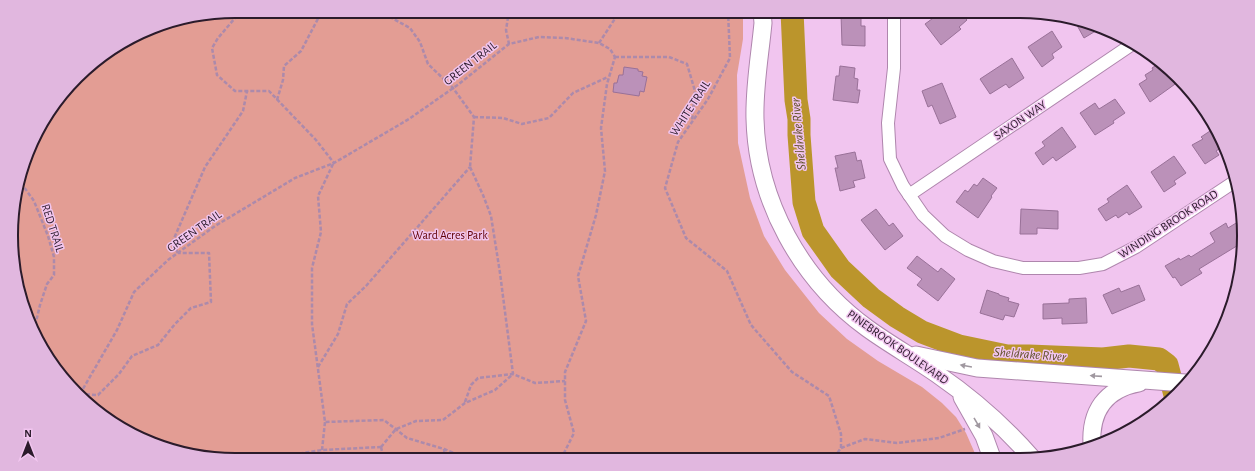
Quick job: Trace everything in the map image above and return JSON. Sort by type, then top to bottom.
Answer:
[{"type":"street","name":"PINEBROOK BOULEVARD","points":[[763,18],[755,90],[755,120],[758,150],[763,174],[775,210],[795,250],[822,287],[834,300],[865,326],[938,374],[975,403],[1008,432],[1027,453]]},
{"type":"street","name":"WINDING BROOK ROAD","points":[[894,18],[894,68],[888,123],[890,159],[903,186],[923,215],[945,236],[968,250],[994,261],[1023,268],[1079,268],[1103,264],[1136,247],[1231,184]]},
{"type":"street","name":"SAXON WAY","points":[[909,195],[1129,47]]},
{"type":"street","points":[[906,353],[978,368],[1179,383]]},
{"type":"street","points":[[1092,440],[1093,422],[1095,415],[1105,400],[1118,389],[1149,381]]},
{"type":"street","points":[[958,390],[984,436],[990,453]]},
{"type":"path","points":[[235,18],[218,38],[212,48],[218,75],[235,92],[269,92],[316,140],[334,163],[318,196],[321,232],[312,268],[312,324],[325,422],[322,450]]},
{"type":"path","points":[[277,100],[283,80],[284,66],[301,51],[318,18]]},
{"type":"path","points":[[392,18],[410,28],[420,42],[428,64],[453,88],[474,117],[470,166],[484,195],[491,216],[513,374]]},
{"type":"path","points":[[508,18],[506,30],[509,44]]},
{"type":"path","points":[[564,453],[574,432],[565,400],[565,372],[586,321],[578,276],[596,215],[605,171],[601,128],[607,84],[615,57],[610,49],[599,43],[615,18]]},
{"type":"path","name":"WHITE TRAIL","points":[[728,18],[730,58],[708,99],[678,142],[665,188],[686,238],[727,271],[752,325],[792,372],[829,396],[841,434],[841,448]]},
{"type":"path","name":"GREEN TRAIL","points":[[83,390],[116,330],[134,292],[168,260],[215,226],[295,178],[334,163],[409,119],[453,88],[509,44],[539,38],[565,38],[599,43]]},
{"type":"path","points":[[615,57],[668,57],[687,64],[695,91],[692,122]]},
{"type":"path","points":[[474,117],[503,118],[522,124],[549,118],[573,93],[609,77]]},
{"type":"path","points":[[87,394],[98,395],[119,374],[132,356],[158,345],[175,324],[191,308],[211,302],[209,253],[178,253],[172,244],[205,167],[243,111],[247,92]]},
{"type":"path","points":[[318,367],[338,334],[347,304],[366,286],[470,166]]},
{"type":"path","name":"RED TRAIL","points":[[23,186],[34,201],[48,236],[54,257],[54,275],[47,284],[36,320]]},
{"type":"path","points":[[465,403],[471,385],[478,378],[513,374],[535,383],[565,381]]},
{"type":"path","points":[[303,453],[322,450],[381,447],[396,429],[416,421],[443,420],[465,403],[495,390],[513,374]]},
{"type":"path","points":[[325,422],[384,420],[406,438],[454,453]]},
{"type":"path","points":[[837,453],[841,448],[865,439],[897,443],[939,438],[971,427]]},
{"type":"path","points":[[381,447],[382,453]]},
{"type":"path","points":[[444,449],[444,453]]},
{"type":"green space","name":"Ward Acres Park","points":[[221,18],[743,18],[743,39],[737,75],[738,143],[750,198],[764,236],[785,270],[819,313],[847,339],[878,361],[922,387],[942,403],[956,417],[966,433],[975,453],[221,453],[179,446],[139,431],[103,408],[92,399],[63,368],[40,332],[25,292],[18,250],[18,221],[25,179],[40,139],[47,127],[72,92],[92,72],[103,63],[139,40],[179,25]]},
{"type":"building","points":[[841,18],[861,18],[861,26],[865,26],[865,46],[842,45]]},
{"type":"building","points":[[933,18],[965,18],[967,20],[959,27],[961,29],[941,45],[925,24]]},
{"type":"building","points":[[1077,25],[1094,32],[1084,38]]},
{"type":"building","points":[[1052,31],[1062,47],[1052,54],[1054,58],[1042,67],[1028,47]]},
{"type":"building","points":[[1012,58],[1024,78],[1009,88],[1006,84],[990,94],[980,79]]},
{"type":"building","points":[[840,66],[855,68],[854,78],[858,79],[857,90],[860,90],[858,103],[833,100],[836,76],[839,76]]},
{"type":"building","points":[[1155,66],[1175,84],[1150,102],[1139,84],[1147,79],[1145,75],[1153,70],[1152,68]]},
{"type":"building","points":[[624,67],[638,69],[638,71],[643,72],[642,76],[647,77],[644,92],[640,91],[639,96],[613,92],[614,83],[617,83],[619,75],[623,75]]},
{"type":"building","points":[[942,83],[956,117],[940,124],[932,105],[928,107],[922,91]]},
{"type":"building","points":[[1115,99],[1125,113],[1113,121],[1114,123],[1095,135],[1080,113],[1095,103],[1099,109]]},
{"type":"building","points":[[1062,127],[1076,147],[1056,161],[1053,157],[1043,165],[1035,153],[1045,146],[1042,142]]},
{"type":"building","points":[[1210,131],[1219,149],[1216,151],[1219,155],[1205,164],[1192,145],[1203,139],[1201,137]]},
{"type":"building","points":[[855,152],[857,161],[861,160],[865,178],[853,181],[855,187],[840,191],[835,168],[838,168],[835,156]]},
{"type":"building","points":[[1174,156],[1186,173],[1174,181],[1176,184],[1164,192],[1151,172]]},
{"type":"building","points":[[983,178],[997,188],[978,218],[956,202],[965,190],[968,192],[974,184],[977,186]]},
{"type":"building","points":[[1127,185],[1142,207],[1129,215],[1127,212],[1118,218],[1116,215],[1106,221],[1098,209],[1109,202],[1107,199]]},
{"type":"building","points":[[876,209],[889,226],[893,223],[903,236],[885,250],[861,220]]},
{"type":"building","points":[[1021,209],[1058,211],[1058,229],[1037,228],[1037,234],[1020,234]]},
{"type":"building","points":[[1237,222],[1237,246],[1199,269],[1202,273],[1181,286],[1175,277],[1173,278],[1165,266],[1179,258],[1180,260],[1189,255],[1191,257],[1215,242],[1210,233],[1226,223],[1228,228]]},
{"type":"building","points":[[917,256],[938,272],[941,268],[955,279],[938,301],[917,285],[922,279],[907,268]]},
{"type":"building","points":[[1139,285],[1145,300],[1112,314],[1103,295],[1119,288],[1121,292]]},
{"type":"building","points":[[987,290],[1009,298],[1008,301],[1019,304],[1014,317],[1005,315],[1003,320],[980,313]]},
{"type":"building","points":[[1086,298],[1087,323],[1062,324],[1062,318],[1043,319],[1043,304],[1069,303],[1069,299]]},
{"type":"waterway","name":"Sheldrake River","points":[[792,18],[796,100],[799,119],[804,202],[813,231],[840,269],[871,298],[897,317],[922,332],[959,346],[1007,356],[1103,359],[1129,356],[1159,359],[1167,365],[1173,389]]}]
